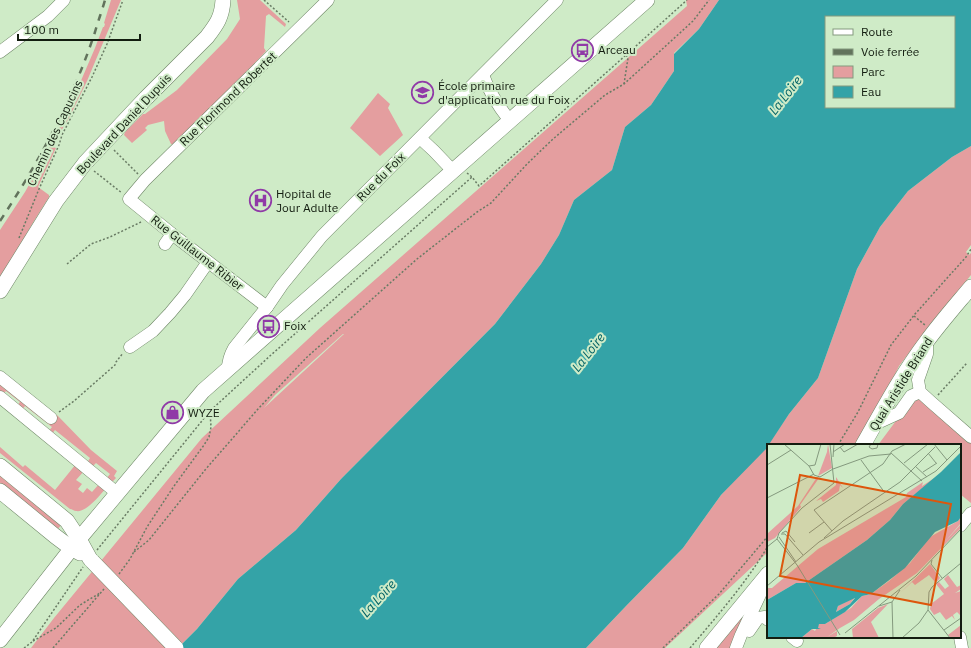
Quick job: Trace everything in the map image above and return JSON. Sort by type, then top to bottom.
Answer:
[{"type":"main road","name":"Boulevard Daniel Dupuis","points":[[0,291],[56,201],[85,163],[146,98],[207,37],[215,26],[222,11],[223,0]]},
{"type":"main road","points":[[0,640],[75,544],[203,391],[647,0]]},
{"type":"main road","name":"Quai Aristide Briand","points":[[864,444],[900,382],[927,341],[971,287]]},
{"type":"main road","points":[[0,466],[67,521],[75,544]]},
{"type":"main road","points":[[0,491],[55,536],[75,544],[176,648]]},
{"type":"main road","points":[[67,521],[80,521],[99,515]]},
{"type":"main road","points":[[52,573],[58,554],[55,536]]},
{"type":"main road","points":[[707,648],[766,577]]},
{"type":"street","points":[[0,52],[48,16],[64,0]]},
{"type":"street","name":"Rue Florimond Robertet","points":[[126,197],[328,0]]},
{"type":"street","name":"Rue du Foix","points":[[228,369],[230,355],[234,348],[322,236],[483,75],[550,2]]},
{"type":"street","points":[[483,75],[494,98],[510,121]]},
{"type":"street","points":[[420,138],[453,171]]},
{"type":"street","name":"Rue Guillaume Ribier","points":[[126,197],[266,307]]},
{"type":"street","points":[[165,244],[172,234]]},
{"type":"street","points":[[130,347],[153,331],[166,318],[185,295],[208,262]]},
{"type":"street","points":[[927,341],[927,354],[918,380],[920,392],[971,436]]},
{"type":"street","points":[[0,377],[51,418]]},
{"type":"street","points":[[875,424],[899,413],[911,396],[920,392]]},
{"type":"street","points":[[0,397],[117,493]]},
{"type":"street","points":[[961,525],[971,513]]},
{"type":"street","points":[[736,648],[765,584],[766,577]]},
{"type":"street","points":[[741,635],[746,634],[758,618],[764,617],[767,619]]},
{"type":"street","points":[[960,638],[962,648]]},
{"type":"path","name":"Chemin des Capucins","points":[[19,238],[39,189],[56,154],[62,135],[92,77],[124,0]]},
{"type":"path","points":[[264,0],[288,22]]},
{"type":"path","points":[[32,642],[90,559],[210,411],[276,350],[472,177],[479,186],[687,0]]},
{"type":"path","points":[[210,411],[211,427],[209,437],[147,527],[134,552],[149,540],[209,464],[306,358],[417,259],[477,212],[491,203],[553,138],[604,94],[624,84],[693,21],[709,0]]},
{"type":"path","points":[[624,84],[628,58],[626,56]]},
{"type":"path","points":[[105,142],[143,178]]},
{"type":"path","points":[[85,163],[126,197]]},
{"type":"path","points":[[67,264],[91,244],[110,238],[151,217]]},
{"type":"path","points":[[839,444],[858,412],[891,345],[914,316],[966,257],[971,249]]},
{"type":"path","points":[[914,316],[925,324]]},
{"type":"path","points":[[51,418],[74,401],[116,364],[123,353],[130,347]]},
{"type":"path","points":[[931,402],[967,363]]},
{"type":"path","points":[[663,648],[719,594],[767,537]]},
{"type":"path","points":[[690,648],[737,592],[767,548]]},
{"type":"path","points":[[24,648],[54,629],[80,605],[101,592],[53,648]]},
{"type":"green space","points":[[111,0],[121,0],[87,81],[53,147],[56,148],[38,187],[49,195],[49,197],[0,279],[0,230],[25,192],[68,111],[104,27]]},
{"type":"green space","points":[[237,0],[260,0],[286,24],[285,27],[269,14],[266,16],[264,48],[266,51],[238,82],[174,145],[171,144],[165,131],[164,121],[148,125],[145,128],[147,130],[132,143],[124,135],[125,132],[143,114],[177,90],[227,39],[240,19]]},
{"type":"green space","points":[[686,0],[719,0],[699,29],[674,53],[674,71],[651,105],[625,127],[612,170],[574,200],[559,235],[541,264],[495,324],[341,479],[296,530],[238,579],[197,629],[178,648],[31,648],[202,438],[320,328],[687,6]],"holes":[[[344,334],[264,408],[275,395]]]},
{"type":"green space","points":[[378,93],[390,104],[388,108],[403,135],[380,156],[350,128]]},
{"type":"green space","points":[[971,146],[971,245],[966,252],[969,255],[971,253],[971,275],[899,366],[889,387],[857,444],[769,444],[789,414],[818,378],[857,269],[880,227],[908,191],[952,157]]},
{"type":"green space","points":[[0,379],[51,420],[57,415],[91,450],[117,471],[114,476],[116,478],[111,483],[106,479],[110,474],[96,463],[92,467],[87,463],[90,458],[55,430],[51,435],[48,432],[52,427],[25,406],[21,411],[16,407],[20,402],[6,391],[2,395],[0,394]]},
{"type":"green space","points":[[917,396],[971,439],[971,503],[961,495],[961,444],[879,444],[913,398]]},
{"type":"green space","points":[[767,446],[767,553],[665,648],[586,648],[683,548],[721,495]]},
{"type":"green space","points":[[0,447],[23,467],[25,465],[55,490],[76,464],[84,471],[76,480],[82,484],[78,489],[83,493],[87,488],[92,492],[100,483],[106,488],[84,509],[76,511],[70,509],[0,453]]},
{"type":"green space","points":[[0,469],[63,523],[57,530],[0,486]]},
{"type":"green space","points":[[749,609],[730,648],[713,648]]},
{"type":"water","name":"La Loire","points":[[719,0],[971,0],[971,146],[952,157],[908,191],[880,227],[857,269],[818,378],[789,414],[769,444],[767,444],[766,449],[721,495],[683,548],[586,648],[178,648],[197,629],[238,579],[296,530],[341,479],[495,324],[541,264],[559,235],[574,200],[612,170],[625,127],[651,105],[674,71],[674,54],[699,29]]},
{"type":"railway","points":[[0,221],[28,176],[66,106],[86,57],[105,0]]},
{"type":"place","name":"Arceau","points":[[583,50]]},
{"type":"place","name":"École primaire d'application rue du Foix","points":[[422,93]]},
{"type":"place","name":"Hopital de Jour Adulte","points":[[260,201]]},
{"type":"place","name":"Foix","points":[[268,326]]},
{"type":"place","name":"WYZE","points":[[172,413]]}]
